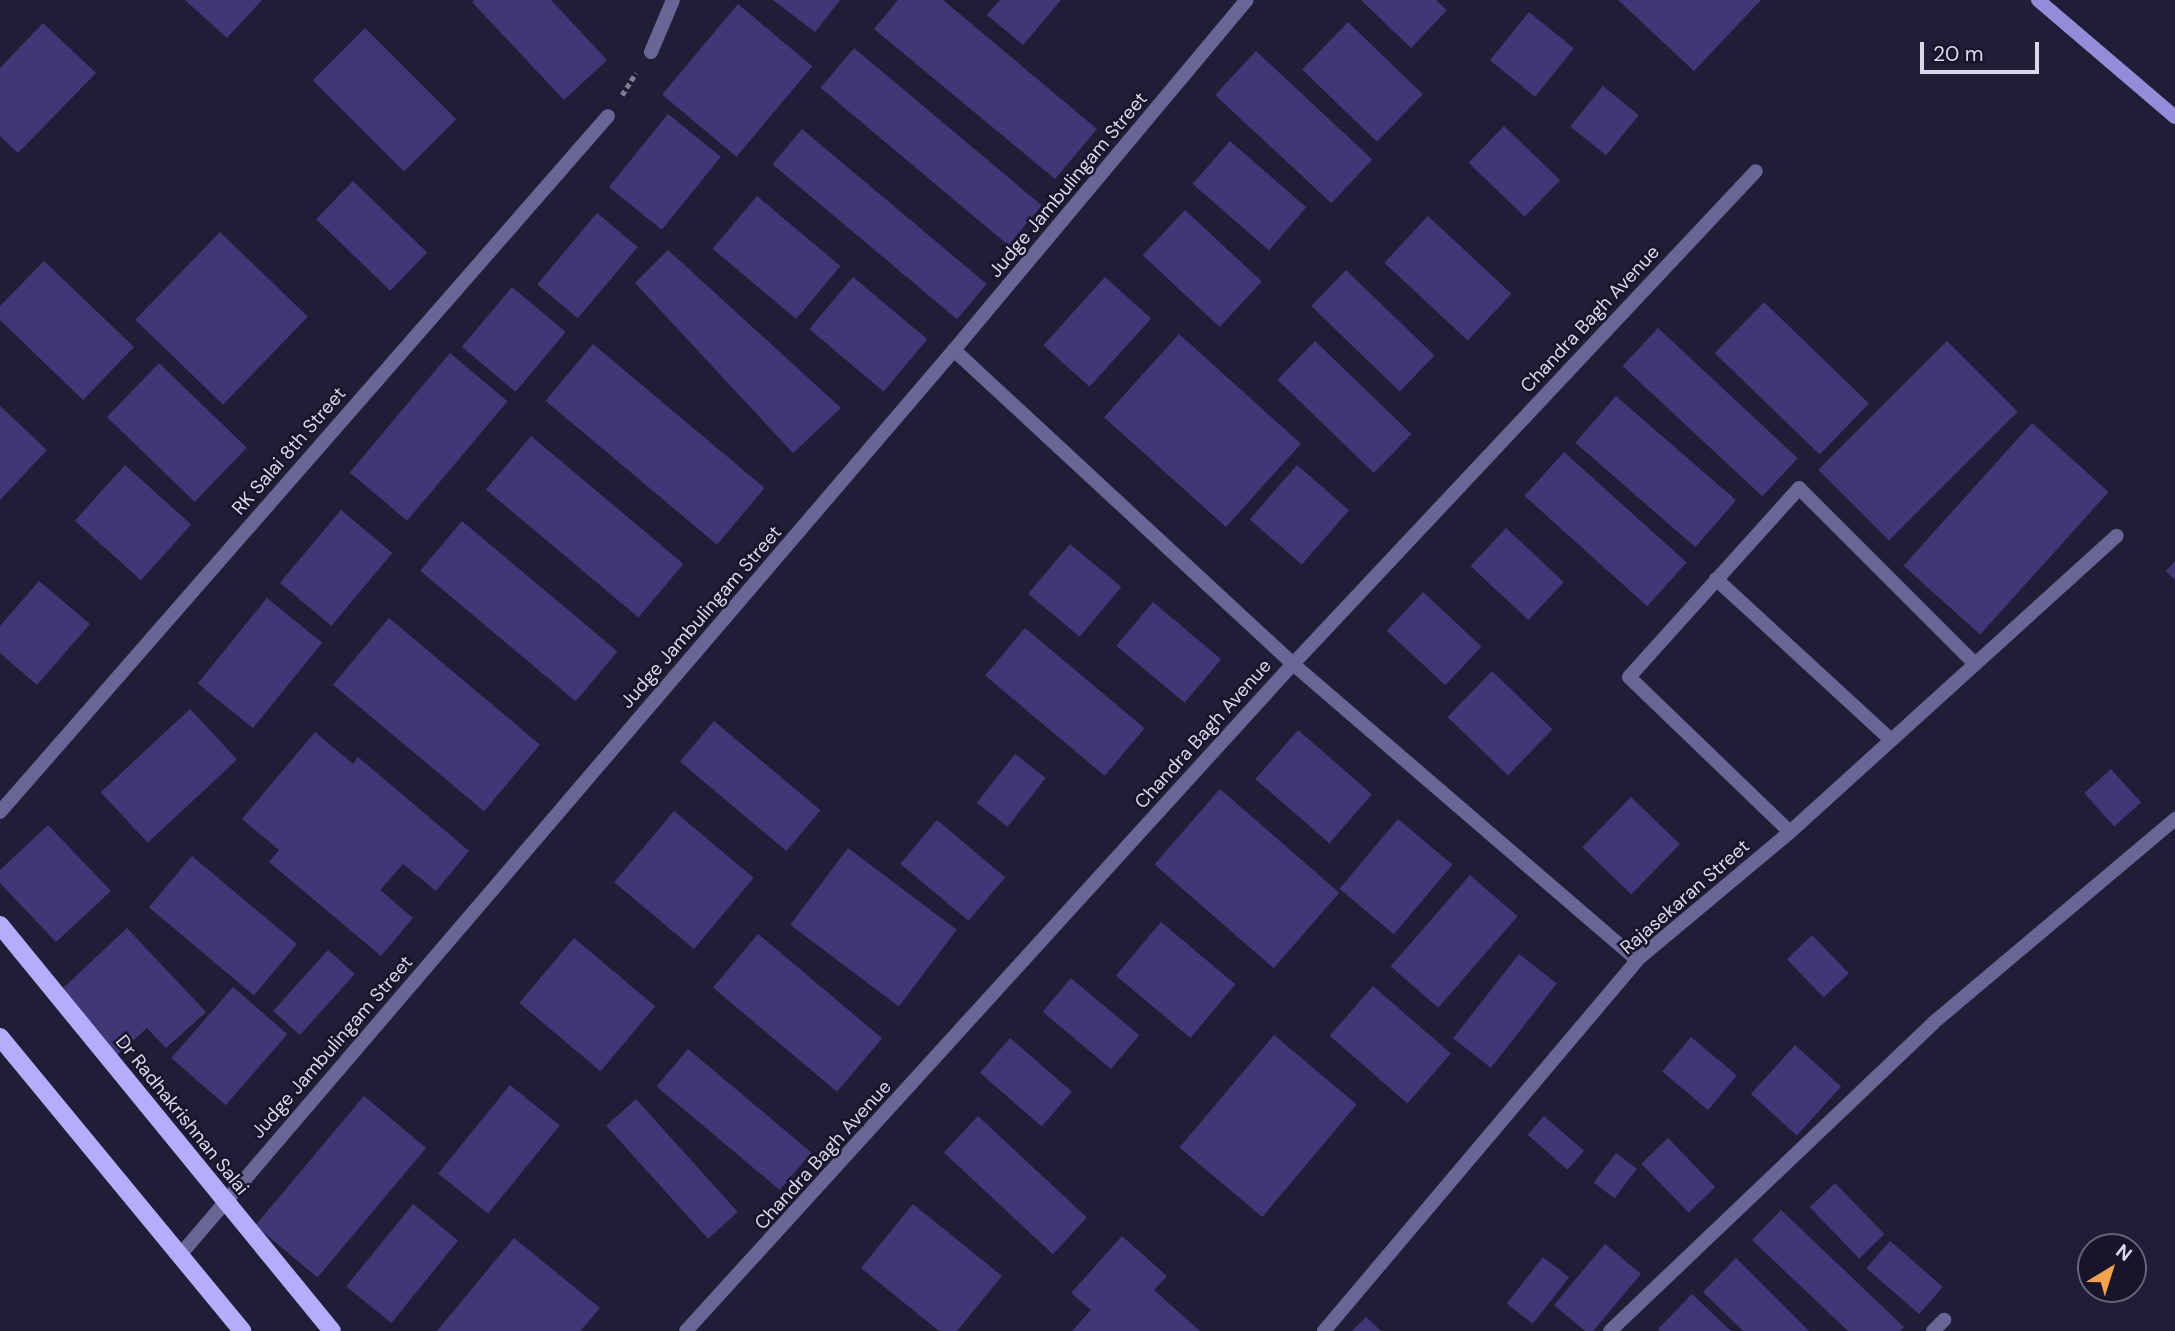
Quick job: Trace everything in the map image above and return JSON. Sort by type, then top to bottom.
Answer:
[{"type":"main road","name":"Dr Radhakrishnan Salai","points":[[0,925],[332,1331]]},
{"type":"main road","points":[[0,1037],[242,1331]]},
{"type":"street","points":[[650,52],[673,0]]},
{"type":"street","name":"Judge Jambulingam Street","points":[[180,1255],[954,350],[1247,0]]},
{"type":"street","points":[[2038,0],[2175,117]]},
{"type":"street","name":"RK Salai 8th Street","points":[[0,812],[608,116]]},
{"type":"street","name":"Chandra Bagh Avenue","points":[[686,1331],[1293,664],[1756,171]]},
{"type":"street","points":[[954,350],[1293,664],[1637,960]]},
{"type":"street","points":[[1790,832],[1629,677],[1799,488],[1975,664]]},
{"type":"street","name":"Rajasekaran Street","points":[[1324,1331],[1637,960],[1790,832],[2117,536]]},
{"type":"street","points":[[1716,579],[1891,740]]},
{"type":"street","points":[[1610,1331],[1933,1023],[2175,819]]},
{"type":"street","points":[[1933,1331],[1944,1320]]},
{"type":"path","points":[[608,116],[650,52]]},
{"type":"building","points":[[185,0],[262,0],[227,38]]},
{"type":"building","points":[[551,0],[607,60],[564,100],[472,2]]},
{"type":"building","points":[[773,0],[840,0],[815,32]]},
{"type":"building","points":[[898,0],[943,0],[1097,129],[1055,179],[874,29]]},
{"type":"building","points":[[1000,0],[1061,0],[1023,45],[987,15]]},
{"type":"building","points":[[1361,0],[1436,0],[1447,10],[1411,48]]},
{"type":"building","points":[[1618,0],[1761,0],[1694,71]]},
{"type":"building","points":[[738,4],[812,66],[736,157],[662,94]]},
{"type":"building","points":[[1529,12],[1574,49],[1535,97],[1490,60]]},
{"type":"building","points":[[1348,22],[1423,94],[1377,142],[1302,69]]},
{"type":"building","points":[[43,23],[96,73],[18,153],[0,136],[0,68]]},
{"type":"building","points":[[365,28],[456,119],[404,172],[313,80]]},
{"type":"building","points":[[854,48],[1042,205],[1008,245],[821,88]]},
{"type":"building","points":[[1256,51],[1372,159],[1331,203],[1215,95]]},
{"type":"building","points":[[1603,86],[1639,115],[1606,155],[1570,126]]},
{"type":"building","points":[[668,114],[721,157],[662,230],[609,187]]},
{"type":"building","points":[[1504,126],[1560,180],[1525,217],[1469,163]]},
{"type":"building","points":[[802,129],[987,284],[957,319],[772,164]]},
{"type":"building","points":[[1230,141],[1306,207],[1269,250],[1193,184]]},
{"type":"building","points":[[353,181],[427,253],[390,291],[316,219]]},
{"type":"building","points":[[757,196],[840,266],[796,319],[713,249]]},
{"type":"building","points":[[1185,210],[1262,282],[1220,327],[1143,255]]},
{"type":"building","points":[[597,213],[638,247],[578,318],[537,284]]},
{"type":"building","points":[[1428,216],[1511,294],[1468,341],[1384,263]]},
{"type":"building","points":[[220,232],[308,317],[223,405],[135,320]]},
{"type":"building","points":[[668,250],[841,408],[793,453],[635,283]]},
{"type":"building","points":[[44,261],[134,347],[83,400],[0,320],[0,306]]},
{"type":"building","points":[[1346,270],[1434,355],[1400,391],[1311,306]]},
{"type":"building","points":[[853,277],[927,339],[884,391],[809,329]]},
{"type":"building","points":[[1105,277],[1151,318],[1090,387],[1043,345]]},
{"type":"building","points":[[512,287],[566,332],[515,392],[462,347]]},
{"type":"building","points":[[1764,302],[1869,403],[1820,454],[1715,353]]},
{"type":"building","points":[[1658,328],[1798,458],[1762,496],[1623,366]]},
{"type":"building","points":[[1179,334],[1301,444],[1226,527],[1104,417]]},
{"type":"building","points":[[1315,341],[1411,434],[1374,473],[1277,380]]},
{"type":"building","points":[[1947,341],[2018,412],[1889,540],[1818,470]]},
{"type":"building","points":[[593,344],[765,488],[717,545],[545,401]]},
{"type":"building","points":[[450,353],[507,401],[407,521],[350,473]]},
{"type":"building","points":[[159,363],[247,448],[195,502],[107,417]]},
{"type":"building","points":[[1616,396],[1736,500],[1695,547],[1575,443]]},
{"type":"building","points":[[0,406],[47,450],[0,500]]},
{"type":"building","points":[[2032,423],[2109,492],[1980,635],[1904,566]]},
{"type":"building","points":[[531,436],[683,564],[638,618],[486,490]]},
{"type":"building","points":[[1564,452],[1687,562],[1647,606],[1525,496]]},
{"type":"building","points":[[125,465],[191,525],[141,580],[75,521]]},
{"type":"building","points":[[1297,465],[1349,510],[1302,565],[1250,519]]},
{"type":"building","points":[[341,510],[392,553],[331,626],[280,583]]},
{"type":"building","points":[[462,521],[618,651],[576,701],[420,571]]},
{"type":"building","points":[[1506,528],[1564,582],[1528,620],[1471,566]]},
{"type":"building","points":[[1070,544],[1121,587],[1080,637],[1028,594]]},
{"type":"building","points":[[2175,561],[2175,580],[2166,571]]},
{"type":"building","points":[[39,581],[90,624],[37,685],[0,653],[0,626]]},
{"type":"building","points":[[1423,592],[1482,647],[1445,685],[1387,631]]},
{"type":"building","points":[[267,598],[322,643],[253,728],[198,683]]},
{"type":"building","points":[[1153,602],[1221,659],[1185,703],[1116,646]]},
{"type":"building","points":[[389,618],[540,745],[484,811],[333,685]]},
{"type":"building","points":[[1025,628],[1145,728],[1105,776],[985,675]]},
{"type":"building","points":[[1492,671],[1552,729],[1508,775],[1448,717]]},
{"type":"building","points":[[190,709],[237,759],[148,843],[101,792]]},
{"type":"building","points":[[714,721],[820,810],[786,851],[680,762]]},
{"type":"building","points":[[1298,730],[1372,794],[1329,843],[1255,779]]},
{"type":"building","points":[[315,732],[353,764],[358,757],[469,851],[436,891],[403,864],[380,890],[413,918],[381,956],[269,862],[279,850],[242,819]]},
{"type":"building","points":[[1015,754],[1046,778],[1008,827],[977,803]]},
{"type":"building","points":[[2111,769],[2141,802],[2114,827],[2084,793]]},
{"type":"building","points":[[1220,789],[1339,893],[1274,968],[1154,864]]},
{"type":"building","points":[[1631,797],[1680,844],[1631,895],[1582,847]]},
{"type":"building","points":[[674,811],[754,878],[694,949],[614,882]]},
{"type":"building","points":[[1398,819],[1452,865],[1394,934],[1340,889]]},
{"type":"building","points":[[937,820],[1005,877],[969,921],[900,864]]},
{"type":"building","points":[[48,825],[111,891],[56,942],[0,883],[0,870]]},
{"type":"building","points":[[848,848],[957,930],[899,1007],[790,925]]},
{"type":"building","points":[[192,856],[297,944],[254,995],[149,907]]},
{"type":"building","points":[[1470,875],[1518,916],[1438,1008],[1391,966]]},
{"type":"building","points":[[1161,922],[1235,984],[1190,1038],[1116,976]]},
{"type":"building","points":[[127,928],[206,1012],[166,1048],[147,1028],[117,1055],[59,992]]},
{"type":"building","points":[[758,934],[882,1038],[837,1092],[713,988]]},
{"type":"building","points":[[1812,935],[1849,973],[1824,997],[1787,959]]},
{"type":"building","points":[[574,938],[655,1006],[601,1071],[519,1003]]},
{"type":"building","points":[[328,950],[355,974],[300,1035],[273,1011]]},
{"type":"building","points":[[1519,954],[1557,984],[1491,1068],[1453,1038]]},
{"type":"building","points":[[1071,978],[1139,1035],[1111,1069],[1043,1012]]},
{"type":"building","points":[[1373,986],[1451,1054],[1407,1103],[1330,1036]]},
{"type":"building","points":[[233,987],[287,1034],[226,1105],[171,1058]]},
{"type":"building","points":[[1274,1035],[1357,1104],[1262,1217],[1180,1148]]},
{"type":"building","points":[[1691,1037],[1737,1076],[1708,1110],[1662,1071]]},
{"type":"building","points":[[1010,1038],[1072,1092],[1042,1127],[980,1073]]},
{"type":"building","points":[[1795,1045],[1841,1086],[1797,1136],[1751,1094]]},
{"type":"building","points":[[688,1049],[811,1152],[780,1190],[657,1087]]},
{"type":"building","points":[[510,1085],[560,1125],[488,1214],[438,1174]]},
{"type":"building","points":[[364,1096],[426,1148],[317,1278],[255,1225]]},
{"type":"building","points":[[636,1099],[738,1212],[708,1239],[606,1126]]},
{"type":"building","points":[[978,1116],[1087,1218],[1053,1254],[944,1153]]},
{"type":"building","points":[[1544,1116],[1584,1151],[1568,1170],[1528,1135]]},
{"type":"building","points":[[1668,1138],[1715,1187],[1689,1213],[1641,1164]]},
{"type":"building","points":[[1616,1153],[1637,1169],[1614,1198],[1594,1183]]},
{"type":"building","points":[[1835,1183],[1884,1234],[1859,1258],[1810,1207]]},
{"type":"building","points":[[413,1204],[458,1241],[391,1323],[346,1286]]},
{"type":"building","points":[[913,1204],[1002,1276],[957,1331],[939,1331],[861,1268]]},
{"type":"building","points":[[1781,1210],[1904,1327],[1900,1331],[1848,1331],[1752,1240]]},
{"type":"building","points":[[1122,1236],[1167,1276],[1154,1290],[1200,1331],[1072,1331],[1091,1310],[1071,1293]]},
{"type":"building","points":[[514,1238],[600,1308],[580,1331],[437,1331]]},
{"type":"building","points":[[1890,1241],[1943,1287],[1919,1314],[1866,1268]]},
{"type":"building","points":[[1605,1244],[1641,1274],[1593,1331],[1585,1331],[1554,1305]]},
{"type":"building","points":[[1543,1257],[1569,1277],[1533,1324],[1507,1303]]},
{"type":"building","points":[[1736,1258],[1809,1331],[1743,1331],[1703,1292]]},
{"type":"building","points":[[1692,1294],[1731,1331],[1660,1331],[1658,1329]]},
{"type":"building","points":[[1366,1317],[1381,1331],[1352,1331]]}]
